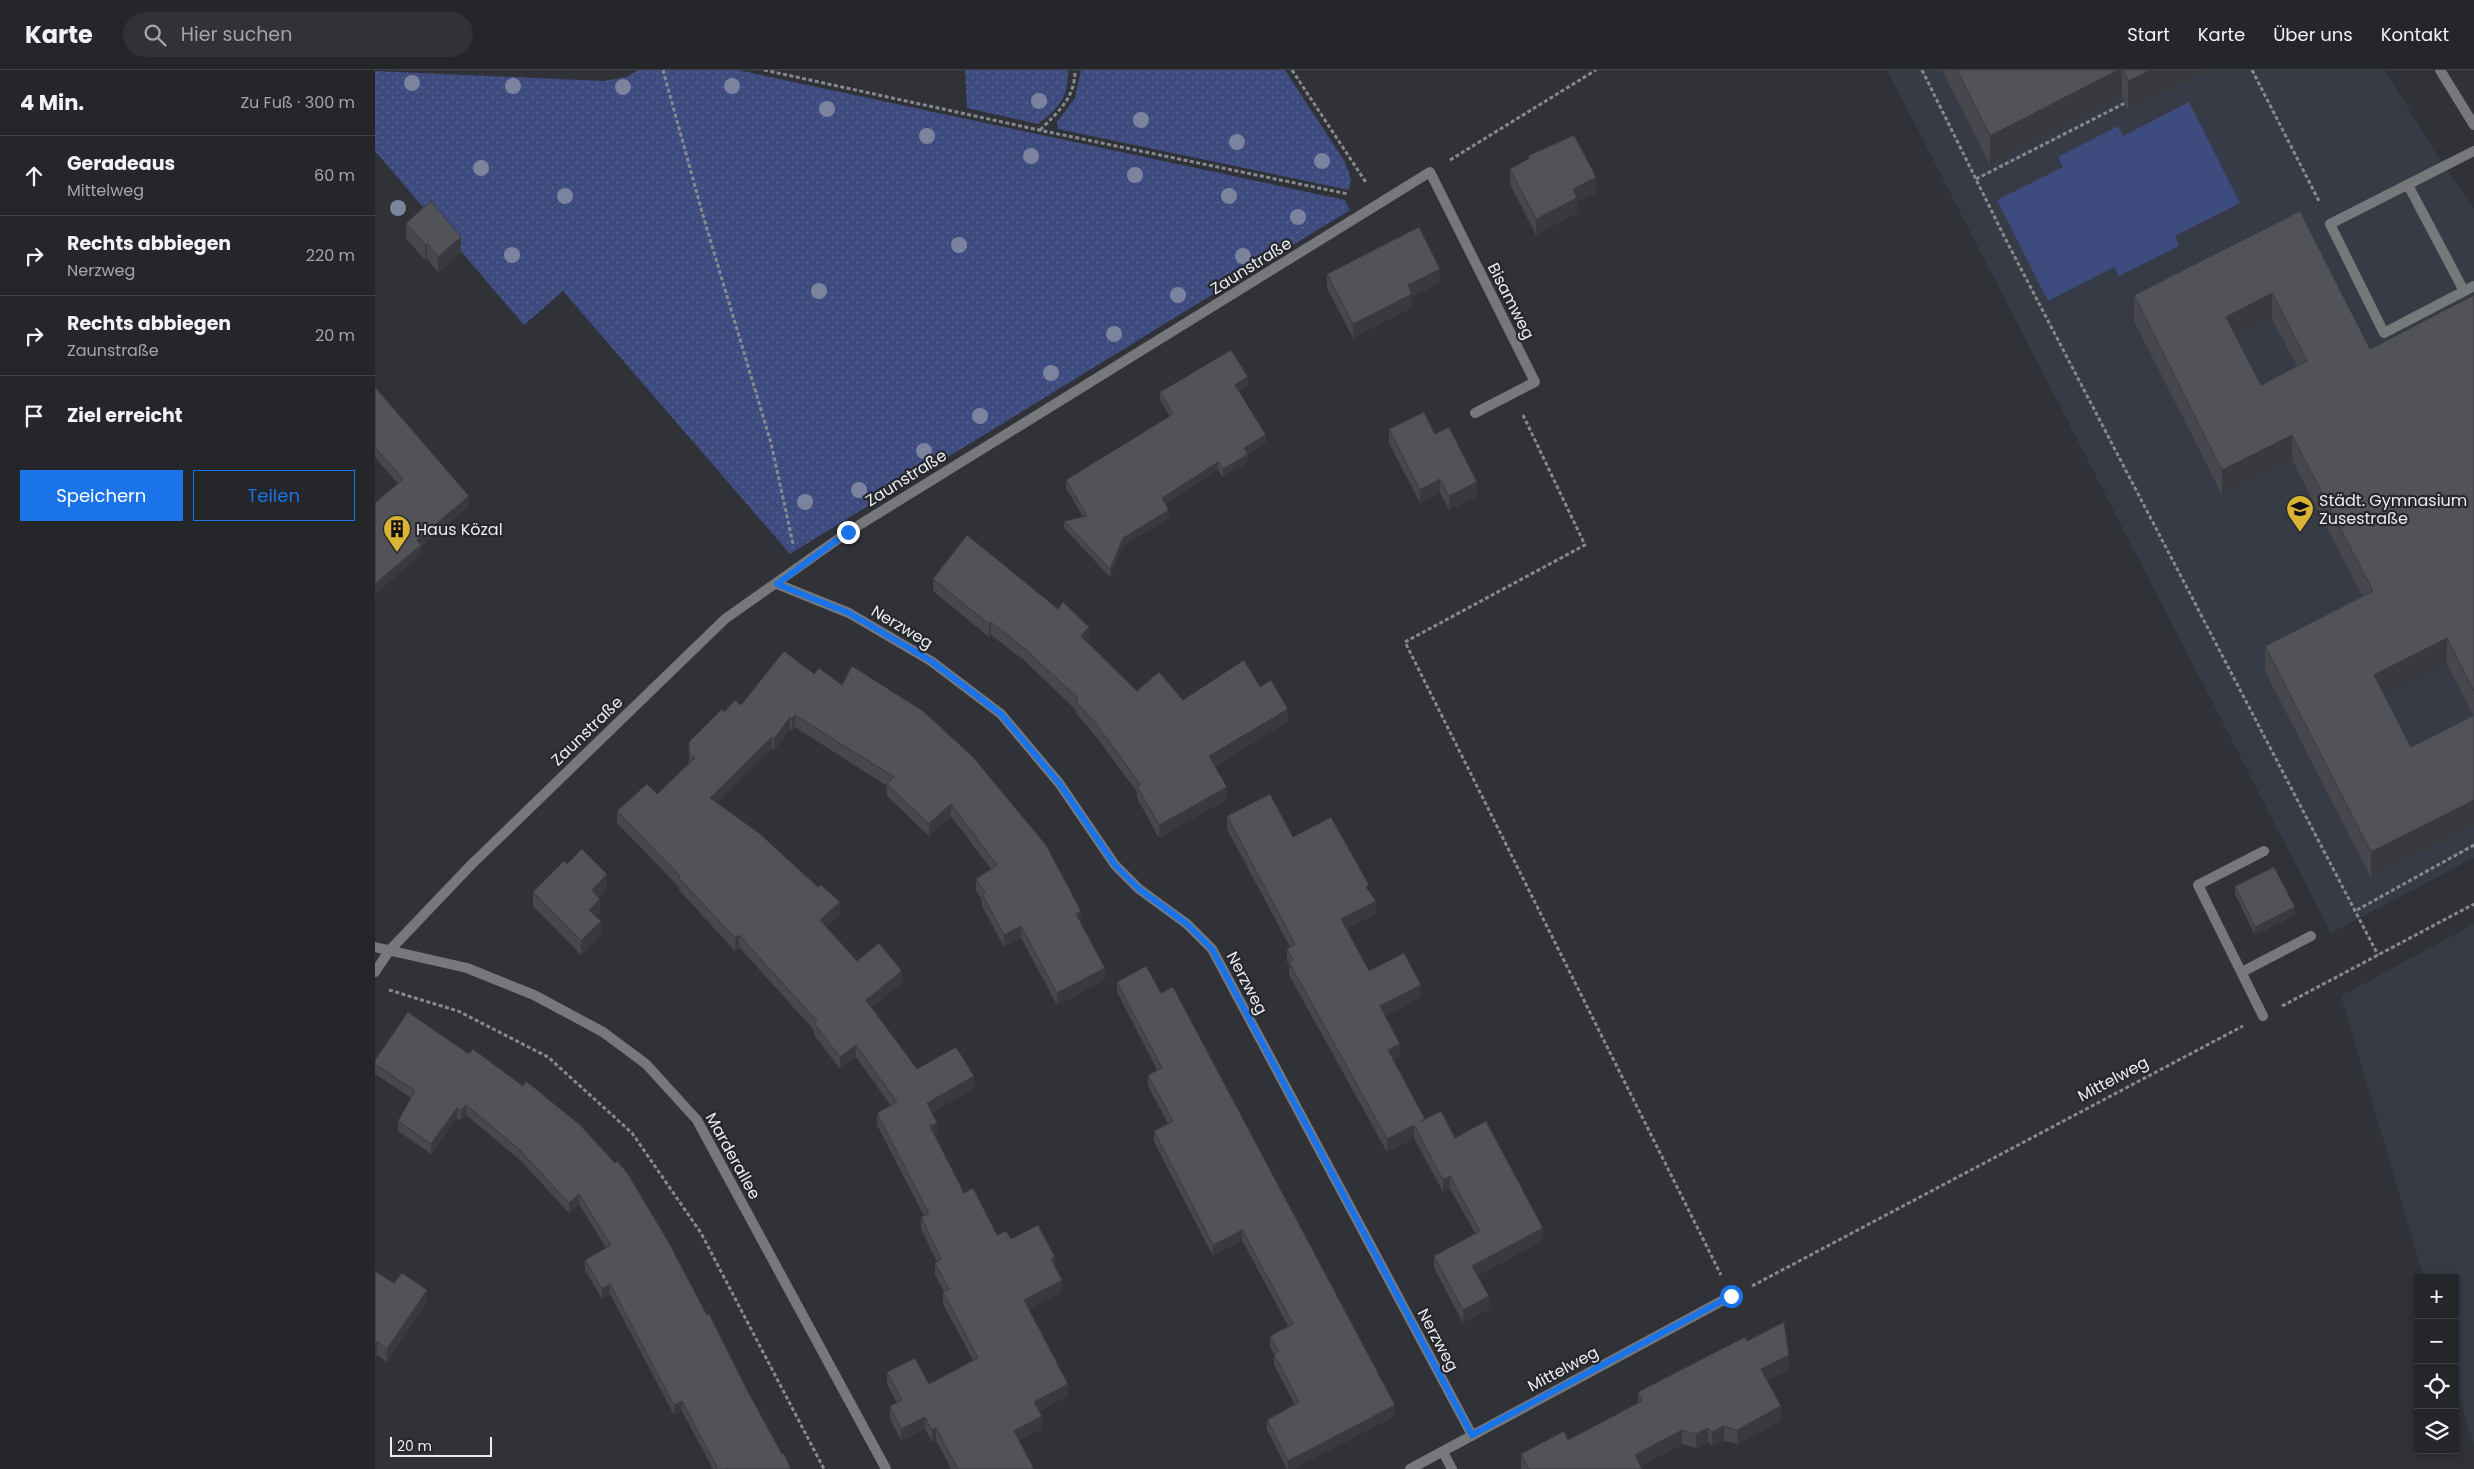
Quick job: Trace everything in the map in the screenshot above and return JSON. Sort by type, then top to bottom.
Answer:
[{"type":"street","points":[[2440,70],[2474,125]]},
{"type":"street","points":[[2474,151],[2330,224],[2384,333],[2474,286]]},
{"type":"street","name":"Zaunstraße","points":[[375,972],[389,951],[471,865],[725,619],[848,532],[1377,200],[1430,172]]},
{"type":"street","name":"Bisamweg","points":[[1430,172],[1535,382],[1475,413]]},
{"type":"street","points":[[2408,185],[2464,291]]},
{"type":"street","name":"Nerzweg","points":[[777,584],[849,613],[931,661],[1001,714],[1059,783],[1115,865],[1139,889],[1187,924],[1212,949],[1472,1435]]},
{"type":"street","points":[[2263,1016],[2199,885],[2264,851]]},
{"type":"street","points":[[2241,972],[2311,936]]},
{"type":"street","name":"Marderallee","points":[[375,947],[467,968],[534,995],[603,1032],[646,1064],[697,1120],[886,1469]]},
{"type":"street","name":"Mittelweg","points":[[1410,1469],[1731,1296]]},
{"type":"street","points":[[1443,1452],[1452,1469]]},
{"type":"path","points":[[663,70],[704,219],[771,443],[794,549]]},
{"type":"path","points":[[764,70],[1039,130],[1377,200]]},
{"type":"path","points":[[1039,130],[1067,104],[1075,85],[1075,70]]},
{"type":"path","points":[[1292,70],[1377,200]]},
{"type":"path","points":[[1430,172],[1596,70]]},
{"type":"path","points":[[1922,70],[1976,178],[2357,910],[2378,955]]},
{"type":"path","points":[[2252,70],[2330,224]]},
{"type":"path","points":[[1976,178],[2133,99]]},
{"type":"path","points":[[1513,394],[1585,545],[1405,642],[1731,1296]]},
{"type":"path","points":[[2357,910],[2474,845]]},
{"type":"path","name":"Mittelweg","points":[[1765,1279],[2474,904]]},
{"type":"path","points":[[384,989],[458,1011],[548,1057],[632,1133],[701,1233],[824,1469]]},
{"type":"shaded area","points":[[639,70],[738,70],[1345,200],[1350,210],[790,554],[563,291],[524,325],[375,151],[375,71],[604,81],[626,77]]},
{"type":"shaded area","points":[[965,70],[1068,70],[1068,80],[1064,95],[1057,107],[1038,124],[967,108]]},
{"type":"shaded area","points":[[1081,70],[1285,70],[1345,162],[1351,179],[1349,190],[1058,129],[1057,122],[1075,98]]},
{"type":"shaded area","name":"Städt. Gymnasium Zusestraße","points":[[1887,70],[2385,70],[2432,147],[2474,209],[2474,858],[2331,933]]},
{"type":"shaded area","points":[[2189,102],[2240,203],[2175,236],[2179,246],[2119,276],[2114,267],[2048,301],[1997,200],[2063,167],[2058,157],[2118,126],[2123,136]]},
{"type":"shaded area","points":[[2474,924],[2474,1446],[2459,1395],[2459,1274],[2423,1274],[2341,996]]},
{"type":"building","points":[[1957,70],[2118,70],[1990,136]]},
{"type":"building","points":[[2123,70],[2151,70],[2128,81]]},
{"type":"building","points":[[1574,135],[1596,177],[1573,189],[1577,198],[1536,219],[1510,169],[1530,158],[1528,156]]},
{"type":"building","points":[[431,201],[461,237],[438,257],[427,243],[425,245],[406,223]]},
{"type":"building","points":[[2300,211],[2370,349],[2474,295],[2474,691],[2447,638],[2374,675],[2411,747],[2474,715],[2474,800],[2371,852],[2265,646],[2373,591],[2292,435],[2222,470],[2134,295]],"holes":[[[2272,293],[2307,361],[2261,385],[2226,317]]]},
{"type":"building","points":[[1419,227],[1440,269],[1408,285],[1412,294],[1353,324],[1327,274]]},
{"type":"building","points":[[1231,350],[1248,377],[1235,385],[1266,435],[1244,448],[1248,454],[1223,469],[1218,462],[1162,498],[1169,510],[1123,538],[1110,569],[1064,521],[1087,516],[1066,480],[1173,414],[1160,392]]},
{"type":"building","points":[[375,387],[469,496],[417,540],[421,545],[375,584],[375,503],[403,479],[375,447]]},
{"type":"building","points":[[1424,412],[1435,434],[1449,427],[1477,482],[1449,496],[1440,479],[1420,490],[1389,429]]},
{"type":"building","points":[[967,535],[1058,609],[1063,602],[1089,627],[1081,636],[1137,691],[1159,672],[1183,700],[1244,660],[1260,687],[1271,680],[1288,709],[1209,756],[1227,787],[1159,825],[1137,786],[1140,784],[1097,725],[1076,701],[1078,698],[1025,649],[991,622],[989,624],[933,579]]},
{"type":"building","points":[[784,651],[814,674],[819,668],[842,685],[852,666],[923,711],[973,757],[1046,845],[1081,911],[1076,914],[1105,968],[1057,993],[1021,926],[1004,935],[982,894],[985,892],[976,879],[997,865],[951,804],[929,824],[887,784],[894,777],[795,715],[792,719],[790,717],[774,739],[772,737],[710,798],[759,833],[818,887],[821,885],[840,902],[820,920],[857,961],[879,943],[902,971],[866,1000],[917,1069],[956,1047],[974,1076],[927,1103],[937,1123],[930,1126],[964,1193],[973,1188],[997,1235],[1006,1231],[1011,1239],[1038,1225],[1055,1257],[1051,1259],[1062,1280],[1024,1300],[1068,1384],[1034,1402],[1042,1416],[1014,1431],[1034,1469],[958,1469],[936,1428],[932,1430],[925,1417],[901,1429],[890,1406],[902,1400],[887,1372],[915,1358],[929,1384],[978,1358],[943,1292],[949,1289],[935,1263],[941,1259],[921,1217],[929,1214],[877,1113],[897,1102],[856,1045],[840,1057],[814,1023],[817,1021],[739,935],[735,938],[679,878],[680,876],[617,811],[647,784],[657,794],[695,758],[689,753],[689,742],[722,709],[724,712],[735,700],[741,705]]},
{"type":"building","points":[[1270,794],[1293,837],[1331,817],[1369,885],[1366,887],[1376,901],[1341,919],[1369,971],[1404,953],[1421,985],[1380,1006],[1400,1044],[1388,1050],[1425,1119],[1441,1111],[1455,1138],[1486,1121],[1543,1228],[1472,1266],[1489,1296],[1463,1310],[1434,1256],[1480,1231],[1450,1176],[1443,1180],[1414,1125],[1387,1139],[1289,962],[1293,960],[1287,949],[1295,944],[1227,816]]},
{"type":"building","points":[[582,849],[607,874],[592,890],[600,899],[589,910],[601,921],[581,941],[533,892],[564,861],[567,864]]},
{"type":"building","points":[[2274,867],[2295,907],[2255,927],[2235,886]]},
{"type":"building","points":[[1146,966],[1161,993],[1173,987],[1395,1405],[1288,1461],[1267,1420],[1299,1402],[1274,1354],[1279,1351],[1270,1336],[1293,1324],[1242,1230],[1213,1245],[1154,1131],[1173,1121],[1148,1075],[1162,1068],[1117,982]]},
{"type":"building","points":[[408,1012],[469,1054],[473,1049],[523,1086],[526,1081],[580,1125],[615,1163],[617,1161],[628,1174],[669,1243],[707,1315],[709,1314],[746,1388],[791,1469],[718,1469],[682,1401],[674,1405],[610,1284],[602,1289],[585,1260],[611,1245],[579,1194],[569,1203],[520,1150],[466,1105],[461,1111],[457,1108],[431,1144],[398,1121],[415,1091],[375,1064],[375,1060]]},
{"type":"building","points":[[375,1271],[394,1283],[402,1273],[427,1290],[387,1349],[377,1342],[375,1345]]},
{"type":"building","points":[[1784,1322],[1789,1355],[1761,1369],[1781,1406],[1737,1430],[1724,1426],[1712,1432],[1708,1428],[1696,1434],[1682,1430],[1635,1455],[1642,1469],[1529,1469],[1521,1454],[1564,1431],[1568,1440],[1642,1401],[1638,1392],[1745,1337],[1747,1341]]},
{"type":"place","name":"Städt. Gymnasium Zusestraße","points":[[2300,533]]},
{"type":"place","name":"Haus Közal","points":[[397,553]]},
{"type":"route","points":[[848,532],[777,584],[849,613],[931,661],[1001,714],[1059,783],[1115,865],[1139,889],[1187,924],[1212,949],[1472,1435],[1731,1296]]}]
